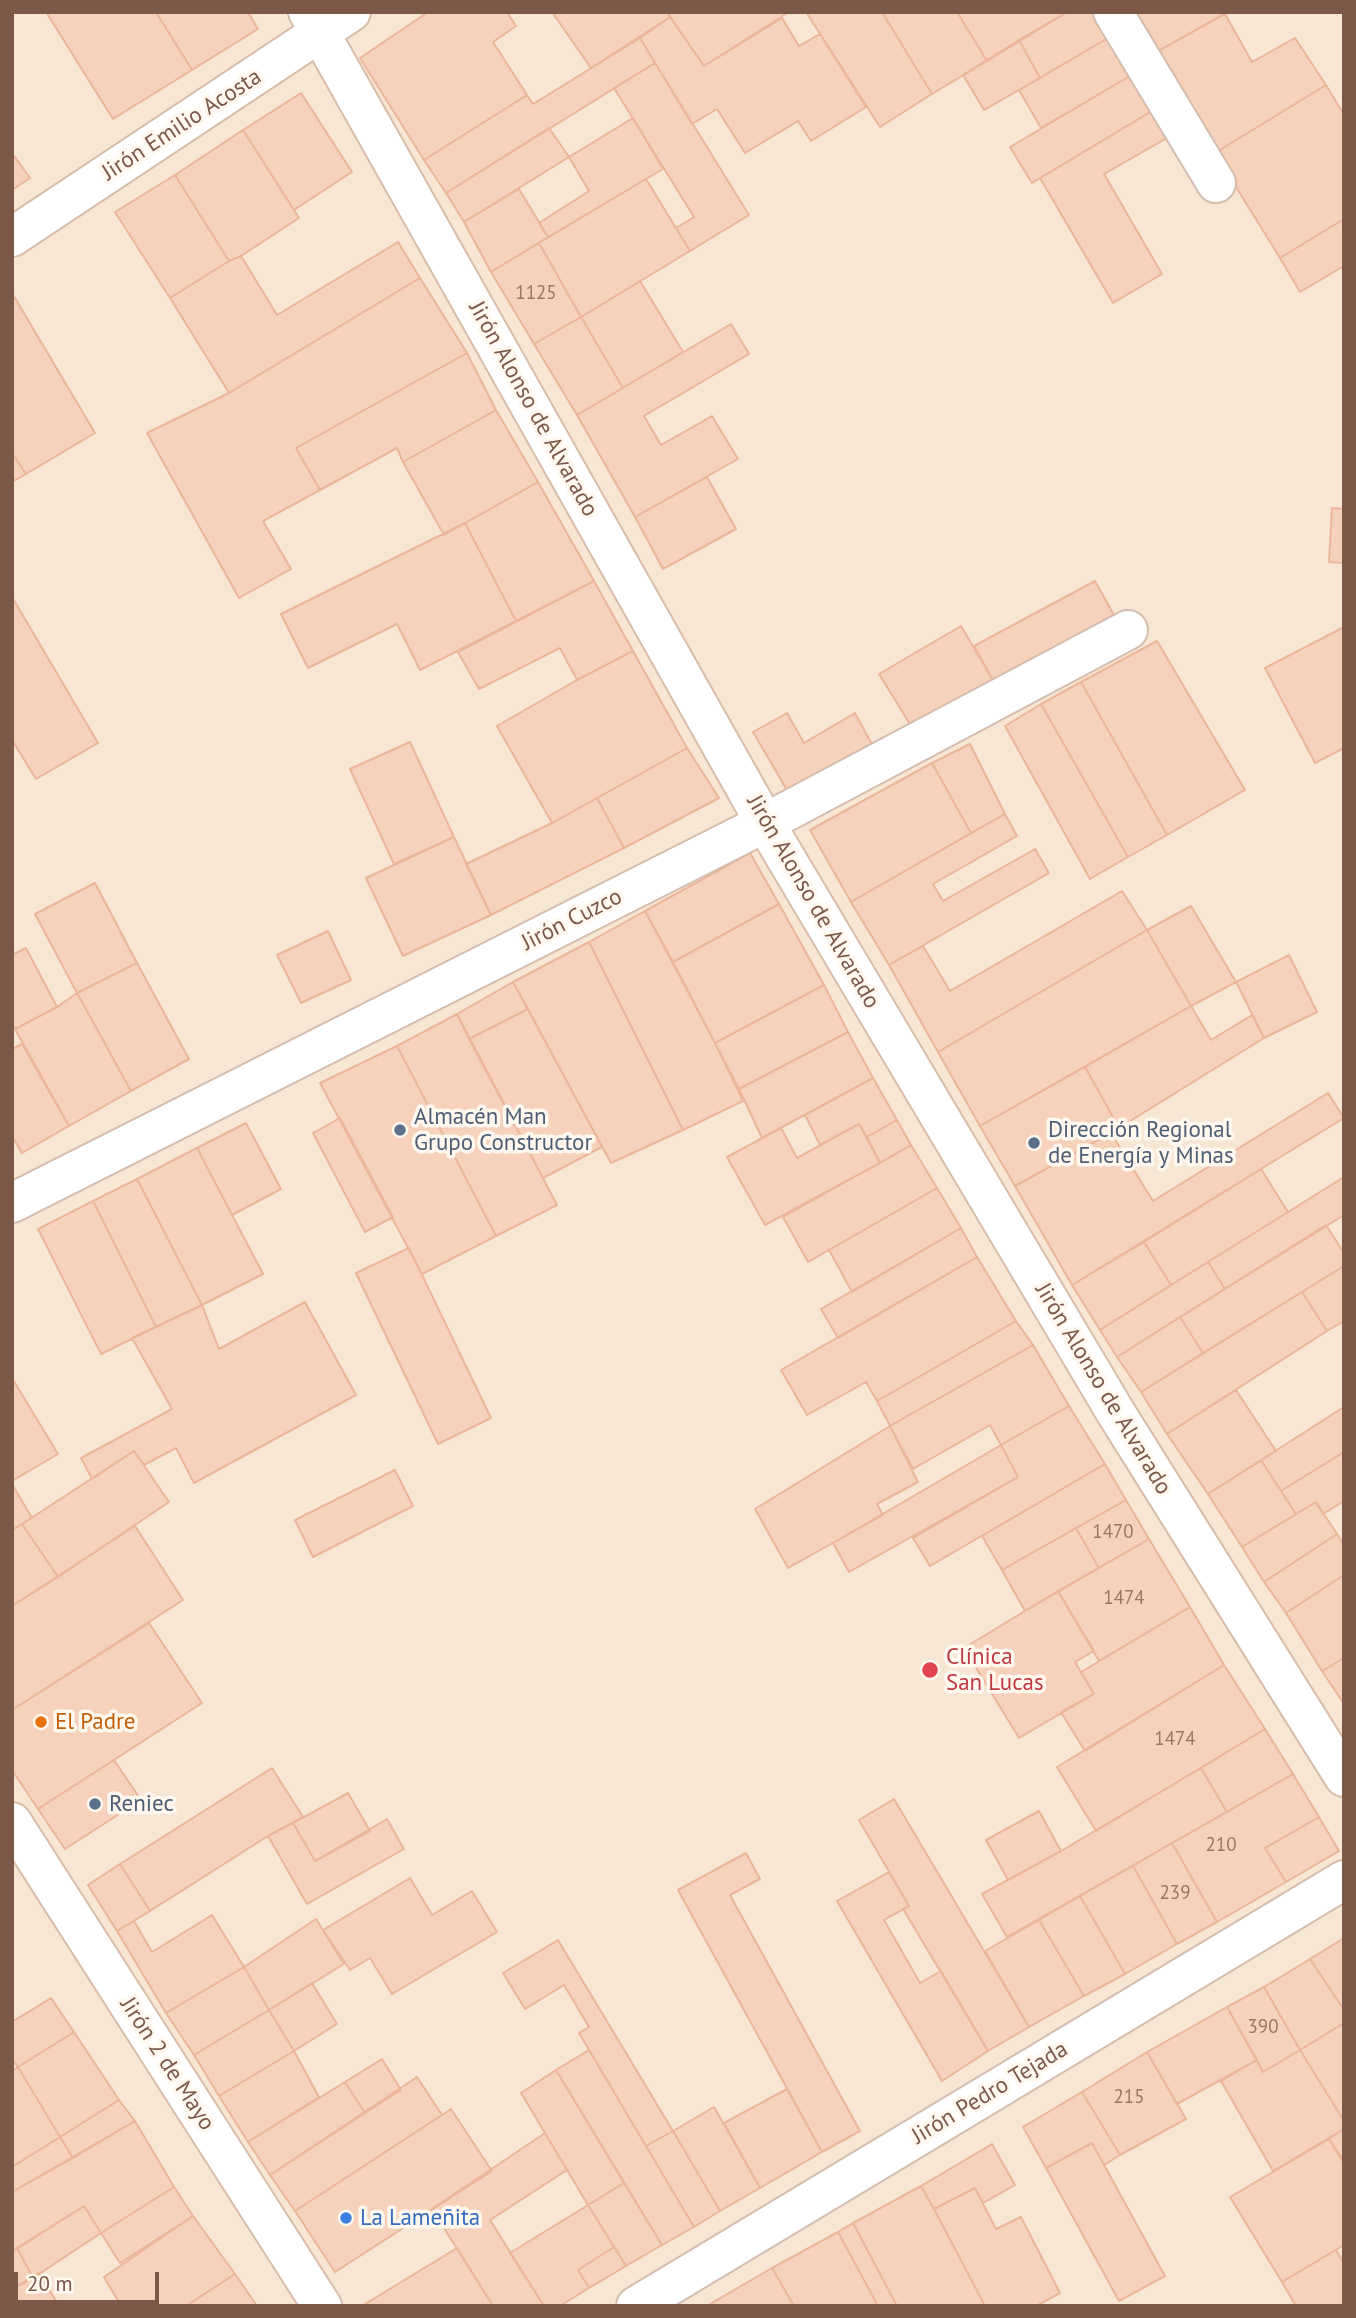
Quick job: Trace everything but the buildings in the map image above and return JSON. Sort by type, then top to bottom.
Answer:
[{"type":"street","points":[[1113,12],[1216,183]]},
{"type":"street","name":"Jirón Emilio Acosta","points":[[12,237],[326,19]]},
{"type":"street","name":"Jirón Alonso de Alvarado","points":[[326,19],[765,822],[1116,1413],[1344,1777]]},
{"type":"street","name":"Jirón Cuzco","points":[[12,1203],[765,822],[1128,630]]},
{"type":"street","name":"Jirón 2 de Mayo","points":[[12,1822],[322,2306]]},
{"type":"street","name":"Jirón Pedro Tejada","points":[[636,2306],[1344,1881]]},
{"type":"shaded area","points":[[12,12],[1344,12],[1344,2306],[12,2306]]},
{"type":"place","name":"Almacén Man Grupo Constructor","points":[[400,1130]]},
{"type":"place","name":"Dirección Regional de Energía y Minas","points":[[1034,1143]]},
{"type":"place","name":"Clínica San Lucas","points":[[930,1670]]},
{"type":"place","name":"El Padre","points":[[41,1722]]},
{"type":"place","name":"Reniec","points":[[95,1804]]},
{"type":"place","name":"La Lameñita","points":[[346,2218]]}]
